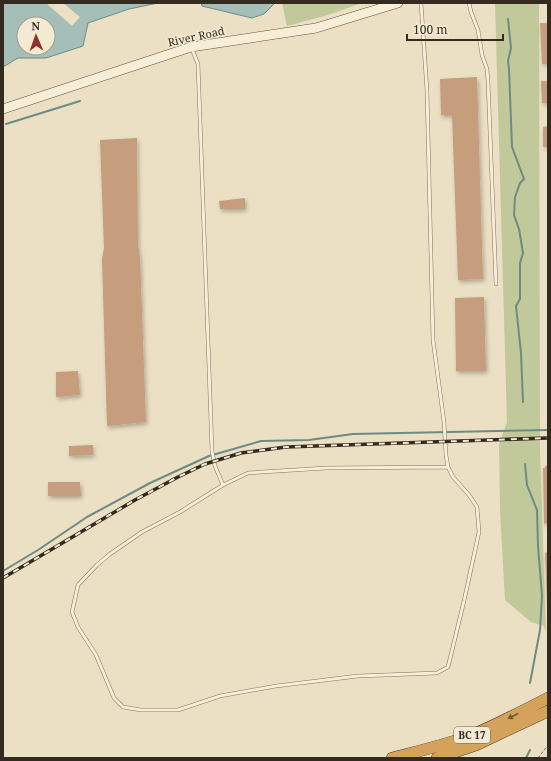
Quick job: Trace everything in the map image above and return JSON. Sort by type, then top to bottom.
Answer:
[{"type":"highway","name":"BC 17","points":[[392,758],[427,749],[472,734],[511,717],[548,698]]},
{"type":"highway","name":"BC 17","points":[[437,758],[476,745],[548,711]]},
{"type":"main road","name":"River Road","points":[[3,109],[191,47],[316,28],[398,3]]},
{"type":"lane","points":[[421,3],[427,91],[433,340],[444,422],[448,467],[453,477],[469,495],[477,507],[479,532],[448,667],[437,673],[358,676],[276,686],[220,696],[178,710],[142,710],[123,707],[114,698],[96,655],[78,627],[72,612],[78,585],[97,565],[123,545],[142,532],[186,509],[223,485],[248,473],[326,468],[448,467]]},
{"type":"lane","points":[[469,3],[478,30],[482,56],[487,69],[496,284]]},
{"type":"lane","points":[[191,47],[198,64],[212,451],[223,485]]},
{"type":"path","points":[[538,758],[548,744]]},
{"type":"green space","points":[[282,3],[362,3],[328,15],[287,26]]},
{"type":"green space","points":[[495,3],[539,3],[540,453],[546,632],[544,626],[531,622],[505,600],[500,510],[499,444],[507,422]]},
{"type":"water","points":[[3,3],[158,3],[129,9],[88,23],[83,46],[56,55],[56,16],[16,16],[16,56],[52,56],[46,58],[18,58],[3,67]]},
{"type":"water","points":[[201,3],[275,3],[264,14],[252,18],[202,6]]},
{"type":"pier","points":[[46,3],[63,3],[80,17],[72,26]]},
{"type":"building","points":[[540,23],[548,23],[548,64],[542,64]]},
{"type":"building","points":[[477,77],[483,279],[458,280],[452,115],[441,115],[440,79]]},
{"type":"building","points":[[541,81],[548,81],[548,103],[542,103]]},
{"type":"building","points":[[548,126],[548,147],[543,147],[543,127]]},
{"type":"building","points":[[137,138],[138,246],[140,257],[146,422],[107,426],[102,259],[104,248],[100,140]]},
{"type":"building","points":[[245,198],[245,209],[220,209],[219,201]]},
{"type":"building","points":[[484,297],[486,371],[456,371],[455,298]]},
{"type":"building","points":[[78,371],[80,395],[56,397],[56,372]]},
{"type":"building","points":[[93,445],[93,455],[69,456],[69,446]]},
{"type":"building","points":[[545,466],[548,466],[548,523],[544,524],[543,468],[545,468]]},
{"type":"building","points":[[48,482],[80,482],[81,496],[48,496]]},
{"type":"building","points":[[548,552],[548,605],[547,605],[545,553]]},
{"type":"waterway","points":[[508,19],[511,48],[508,61],[512,147],[524,179],[520,183],[515,197],[514,215],[519,229],[523,253],[520,263],[520,299],[516,306],[521,353],[523,402]]},
{"type":"waterway","points":[[6,124],[80,101]]},
{"type":"waterway","points":[[3,571],[38,550],[87,517],[150,483],[209,456],[261,441],[309,440],[353,434],[548,430]]},
{"type":"waterway","points":[[525,464],[527,485],[537,510],[542,596],[540,630],[530,683]]},
{"type":"waterway","points":[[526,758],[530,750]]},
{"type":"railway","points":[[3,578],[135,500],[178,477],[205,464],[241,453],[286,447],[548,438]]}]
